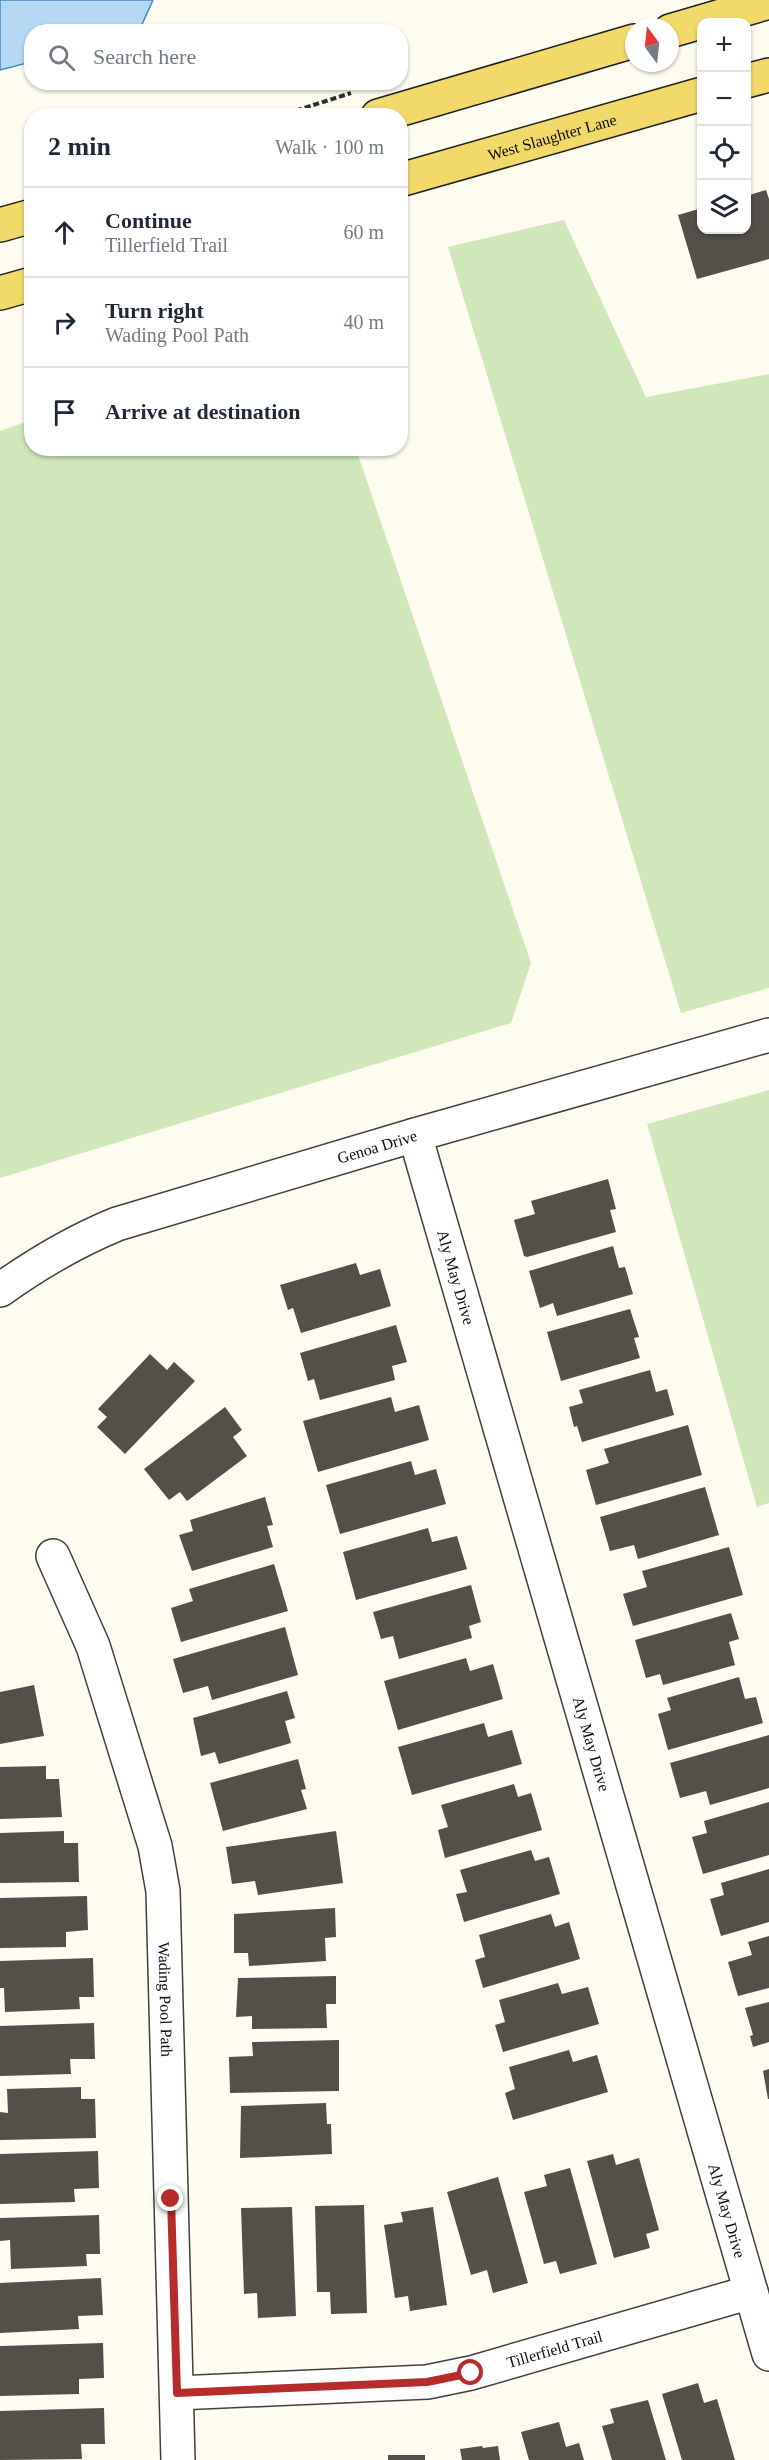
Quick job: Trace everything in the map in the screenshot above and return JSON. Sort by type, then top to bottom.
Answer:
[{"type":"main road","points":[[679,28],[769,2]]},
{"type":"main road","points":[[405,108],[625,44]]},
{"type":"main road","points":[[751,80],[769,75]]},
{"type":"main road","name":"West Slaughter Lane","points":[[408,178],[697,95]]},
{"type":"main road","points":[[0,225],[24,218]]},
{"type":"main road","points":[[0,293],[24,286]]},
{"type":"street","name":"Genoa Drive","points":[[0,1290],[74,1242],[117,1224],[415,1135],[769,1035]]},
{"type":"street","name":"Aly May Drive","points":[[415,1135],[769,2354]]},
{"type":"street","name":"Wading Pool Path","points":[[54,1556],[93,1646],[155,1846],[163,1891],[178,2460]]},
{"type":"street","name":"Tillerfield Trail","points":[[177,2393],[427,2382],[471,2373],[751,2292]]},
{"type":"path","points":[[304,108],[354,92]]},
{"type":"green space","points":[[564,220],[646,397],[769,374],[769,988],[681,1013],[448,247]]},
{"type":"green space","points":[[24,422],[24,456],[358,456],[531,963],[511,1023],[0,1178],[0,431]]},
{"type":"green space","points":[[769,1090],[769,1503],[757,1507],[647,1124]]},
{"type":"water","points":[[0,0],[153,0],[142,24],[24,24],[24,64],[0,70]]},
{"type":"building","points":[[766,190],[769,199],[769,259],[697,279],[678,215],[697,209],[697,234],[751,234],[751,194]]},
{"type":"building","points":[[608,1179],[616,1209],[610,1210],[616,1232],[524,1256],[514,1220],[535,1214],[531,1201]]},
{"type":"building","points":[[613,1246],[619,1268],[625,1267],[633,1294],[557,1316],[553,1303],[540,1308],[529,1271]]},
{"type":"building","points":[[356,1263],[360,1275],[380,1269],[391,1306],[301,1333],[293,1308],[288,1310],[280,1285]]},
{"type":"building","points":[[630,1309],[639,1337],[634,1338],[640,1358],[561,1381],[547,1332]]},
{"type":"building","points":[[396,1325],[407,1362],[392,1366],[395,1380],[320,1400],[314,1379],[308,1381],[300,1353]]},
{"type":"building","points":[[150,1354],[167,1370],[174,1362],[195,1381],[125,1454],[97,1427],[107,1417],[98,1409]]},
{"type":"building","points":[[650,1370],[656,1392],[667,1389],[674,1415],[582,1442],[577,1426],[574,1427],[569,1407],[583,1403],[579,1390]]},
{"type":"building","points":[[391,1397],[395,1412],[419,1405],[429,1440],[318,1472],[303,1421]]},
{"type":"building","points":[[225,1407],[242,1430],[233,1437],[247,1456],[187,1501],[180,1492],[169,1500],[144,1469]]},
{"type":"building","points":[[688,1425],[702,1475],[596,1505],[586,1470],[609,1463],[604,1449]]},
{"type":"building","points":[[411,1461],[415,1475],[436,1469],[446,1504],[340,1534],[326,1485]]},
{"type":"building","points":[[705,1487],[719,1535],[638,1559],[634,1545],[610,1551],[600,1517]]},
{"type":"building","points":[[265,1497],[273,1525],[267,1526],[273,1547],[192,1571],[179,1535],[193,1531],[190,1520]]},
{"type":"building","points":[[428,1528],[432,1542],[457,1536],[467,1569],[356,1600],[343,1552]]},
{"type":"building","points":[[729,1547],[743,1595],[633,1626],[623,1594],[647,1587],[642,1571]]},
{"type":"building","points":[[274,1564],[288,1611],[181,1642],[171,1608],[193,1601],[189,1589]]},
{"type":"building","points":[[471,1585],[481,1622],[469,1626],[472,1638],[399,1659],[393,1636],[381,1639],[373,1612]]},
{"type":"building","points":[[731,1613],[739,1639],[729,1642],[735,1665],[663,1685],[660,1674],[646,1678],[635,1640]]},
{"type":"building","points":[[285,1627],[298,1675],[212,1700],[208,1686],[183,1693],[173,1659]]},
{"type":"building","points":[[466,1658],[470,1671],[493,1664],[503,1699],[398,1730],[384,1681]]},
{"type":"building","points":[[739,1677],[745,1699],[756,1697],[763,1723],[668,1750],[658,1714],[671,1710],[667,1698]]},
{"type":"building","points":[[34,1685],[44,1736],[0,1744],[0,1692]]},
{"type":"building","points":[[287,1691],[295,1718],[285,1721],[291,1743],[219,1764],[215,1752],[201,1756],[193,1718]]},
{"type":"building","points":[[484,1723],[488,1737],[512,1730],[522,1764],[412,1795],[398,1747]]},
{"type":"building","points":[[769,1735],[769,1788],[710,1805],[706,1791],[680,1798],[670,1763]]},
{"type":"building","points":[[298,1759],[306,1789],[301,1790],[307,1809],[223,1831],[210,1783]]},
{"type":"building","points":[[46,1766],[46,1779],[59,1779],[62,1817],[0,1819],[0,1767]]},
{"type":"building","points":[[514,1784],[518,1797],[531,1793],[542,1830],[445,1858],[438,1830],[448,1827],[441,1805]]},
{"type":"building","points":[[769,1802],[769,1855],[703,1874],[692,1837],[707,1833],[704,1821]]},
{"type":"building","points":[[64,1831],[64,1843],[78,1843],[79,1882],[0,1883],[0,1833]]},
{"type":"building","points":[[336,1831],[343,1883],[258,1895],[255,1881],[232,1884],[226,1847]]},
{"type":"building","points":[[531,1850],[535,1861],[549,1857],[560,1894],[464,1922],[456,1894],[467,1892],[460,1870]]},
{"type":"building","points":[[769,1869],[769,1922],[721,1936],[710,1899],[724,1895],[721,1883]]},
{"type":"building","points":[[87,1896],[88,1930],[66,1932],[66,1947],[0,1948],[0,1898]]},
{"type":"building","points":[[335,1908],[336,1937],[325,1938],[326,1961],[249,1966],[248,1953],[234,1953],[234,1914]]},
{"type":"building","points":[[551,1914],[555,1927],[569,1922],[580,1959],[483,1988],[475,1960],[485,1957],[479,1935]]},
{"type":"building","points":[[769,1936],[769,1988],[738,1996],[728,1962],[752,1955],[748,1942]]},
{"type":"building","points":[[93,1958],[94,1997],[79,1997],[80,2009],[5,2012],[4,1988],[0,1988],[0,1961]]},
{"type":"building","points":[[336,1976],[336,2004],[326,2004],[327,2028],[252,2029],[252,2016],[236,2017],[238,1978]]},
{"type":"building","points":[[558,1983],[562,1994],[588,1987],[599,2024],[503,2052],[495,2025],[505,2022],[499,2000]]},
{"type":"building","points":[[769,2002],[769,2042],[753,2047],[750,2036],[753,2035],[745,2008]]},
{"type":"building","points":[[94,2023],[95,2059],[70,2059],[71,2074],[0,2076],[0,2026]]},
{"type":"building","points":[[339,2040],[339,2091],[230,2093],[229,2057],[253,2056],[252,2042]]},
{"type":"building","points":[[569,2050],[573,2062],[597,2055],[608,2092],[513,2120],[505,2093],[515,2089],[509,2067]]},
{"type":"building","points":[[769,2069],[769,2099],[768,2099],[763,2071]]},
{"type":"building","points":[[81,2087],[81,2099],[95,2099],[96,2138],[0,2140],[0,2112],[8,2113],[7,2089]]},
{"type":"building","points":[[326,2103],[327,2124],[331,2124],[332,2154],[240,2158],[241,2106]]},
{"type":"building","points":[[98,2151],[99,2188],[74,2189],[75,2202],[0,2204],[0,2154]]},
{"type":"building","points":[[613,2154],[616,2165],[639,2158],[659,2230],[646,2234],[650,2248],[614,2258],[587,2161]]},
{"type":"building","points":[[570,2168],[597,2264],[560,2274],[556,2261],[544,2264],[524,2192],[547,2186],[544,2175]]},
{"type":"building","points":[[498,2177],[528,2283],[493,2293],[487,2270],[471,2275],[447,2192]]},
{"type":"building","points":[[364,2205],[367,2313],[331,2314],[330,2292],[317,2292],[315,2206]]},
{"type":"building","points":[[292,2207],[296,2316],[258,2318],[257,2293],[244,2294],[241,2208]]},
{"type":"building","points":[[433,2207],[447,2305],[410,2311],[408,2296],[395,2298],[384,2225],[403,2222],[401,2212]]},
{"type":"building","points":[[99,2215],[100,2254],[86,2254],[87,2266],[11,2269],[10,2240],[0,2241],[0,2218]]},
{"type":"building","points":[[101,2278],[103,2315],[78,2316],[79,2329],[0,2333],[0,2283]]},
{"type":"building","points":[[103,2343],[104,2378],[79,2379],[79,2394],[0,2396],[0,2346]]},
{"type":"building","points":[[698,2383],[704,2403],[717,2399],[735,2460],[682,2460],[662,2394]]},
{"type":"building","points":[[648,2400],[666,2460],[612,2460],[602,2426],[614,2423],[610,2409]]},
{"type":"building","points":[[104,2408],[105,2444],[81,2444],[82,2459],[0,2460],[0,2411]]},
{"type":"building","points":[[559,2422],[566,2447],[579,2443],[584,2460],[529,2460],[521,2432]]},
{"type":"building","points":[[482,2446],[483,2448],[498,2446],[500,2460],[462,2460],[460,2449]]},
{"type":"building","points":[[388,2455],[425,2455],[425,2460],[388,2460]]},
{"type":"route","points":[[171,2199],[177,2393],[427,2382],[471,2373]]}]
